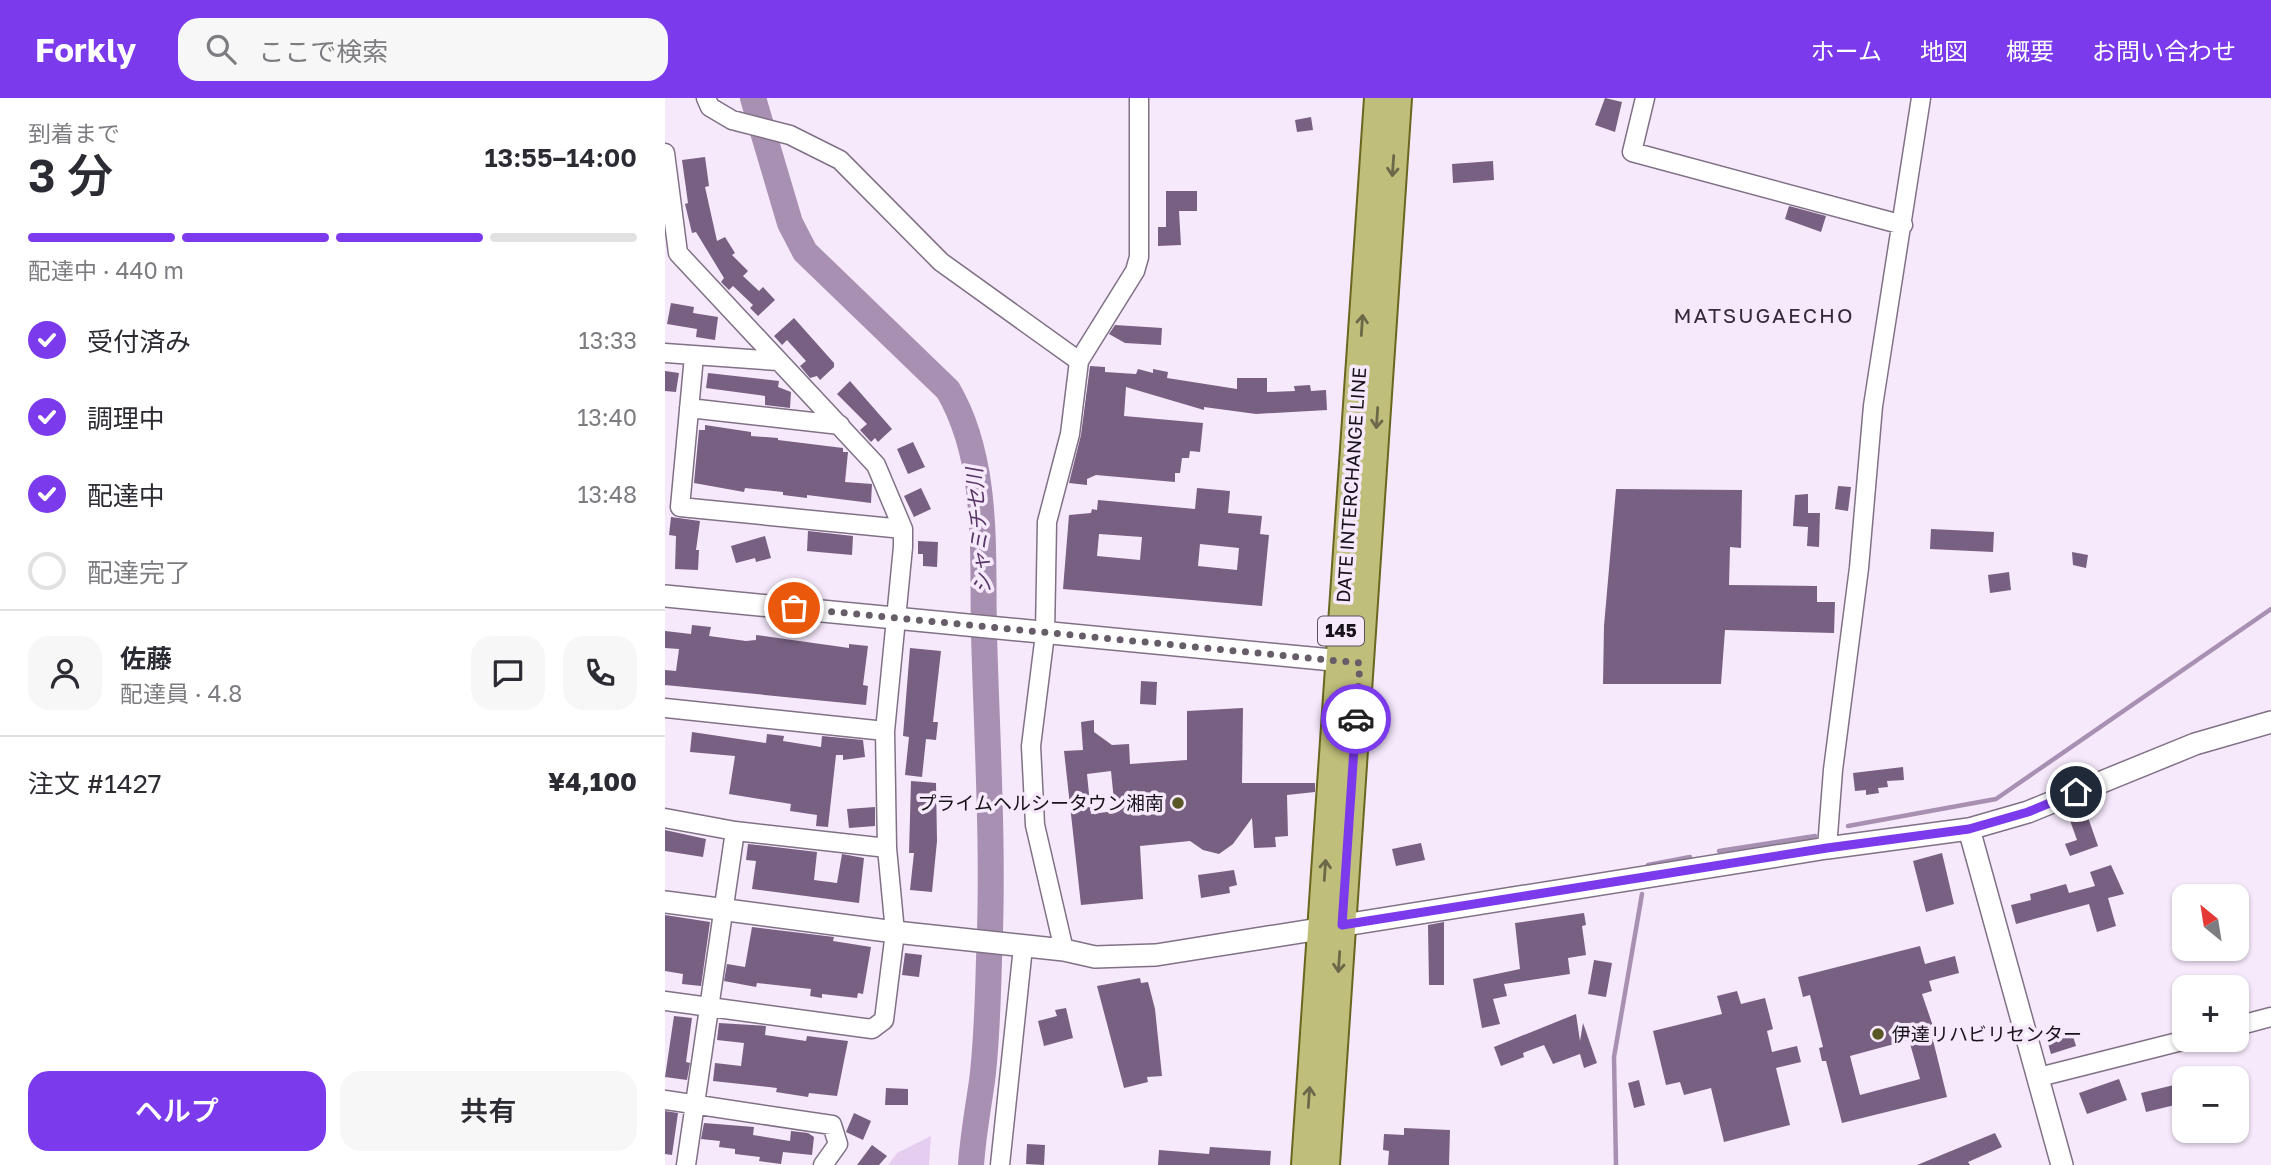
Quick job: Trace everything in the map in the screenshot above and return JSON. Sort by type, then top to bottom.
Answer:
[{"type":"main road","name":"DATE INTERCHANGE LINE","points":[[1350,662],[1378,98]]},
{"type":"main road","name":"DATE INTERCHANGE LINE","points":[[1326,1165],[1332,926],[1350,662],[1398,98]]},
{"type":"main road","name":"DATE INTERCHANGE LINE","points":[[1305,1165],[1332,926]]},
{"type":"street","points":[[706,98],[710,107],[732,120],[790,135],[841,160],[941,261],[1079,361]]},
{"type":"street","points":[[1064,950],[1034,812],[1031,746],[1045,634],[1047,522],[1070,434],[1079,361],[1135,271],[1139,257],[1139,98]]},
{"type":"street","points":[[1645,98],[1632,152],[1903,225]]},
{"type":"street","points":[[1827,848],[1833,770],[1859,568],[1873,406],[1921,98]]},
{"type":"street","points":[[665,153],[671,254],[778,361],[876,465],[903,529],[885,731],[887,848],[895,933],[884,1020],[872,1029],[665,1001]]},
{"type":"street","points":[[665,353],[778,361]]},
{"type":"street","points":[[694,355],[680,507],[903,529]]},
{"type":"street","points":[[689,408],[840,425]]},
{"type":"street","points":[[665,596],[1350,662]]},
{"type":"street","points":[[665,708],[885,731]]},
{"type":"street","points":[[665,902],[895,933],[1064,950],[1095,957],[1156,956],[1827,848],[1969,829],[2028,812],[2195,744],[2271,722]]},
{"type":"street","points":[[665,818],[735,831],[887,848]]},
{"type":"street","points":[[1969,829],[2062,1165]]},
{"type":"street","points":[[687,1165],[735,831]]},
{"type":"street","points":[[1000,1165],[1017,947]]},
{"type":"street","points":[[2249,1023],[2271,1017]]},
{"type":"street","points":[[2039,1077],[2172,1044]]},
{"type":"street","points":[[665,1100],[832,1125],[838,1144],[823,1165]]},
{"type":"shaded area","points":[[931,1136],[929,1165],[888,1165],[897,1153]]},
{"type":"building","points":[[1605,98],[1622,102],[1615,132],[1595,125]]},
{"type":"building","points":[[1311,117],[1313,130],[1297,132],[1295,120]]},
{"type":"building","points":[[705,157],[709,186],[705,187],[717,241],[725,237],[735,253],[732,255],[748,271],[743,276],[759,291],[763,287],[775,300],[758,316],[750,308],[753,305],[733,286],[729,290],[721,282],[724,278],[696,232],[692,233],[685,204],[688,203],[682,160]]},
{"type":"building","points":[[1493,161],[1494,180],[1453,183],[1452,164]]},
{"type":"building","points":[[1166,191],[1197,191],[1197,211],[1179,211],[1181,245],[1158,246],[1158,227],[1166,227]]},
{"type":"building","points":[[1789,206],[1826,216],[1821,232],[1785,219]]},
{"type":"building","points":[[671,303],[694,307],[693,313],[718,317],[715,340],[696,337],[697,329],[667,324]]},
{"type":"building","points":[[794,318],[834,363],[834,367],[820,380],[817,376],[810,378],[800,366],[806,361],[787,340],[782,345],[774,336]]},
{"type":"building","points":[[1115,325],[1162,328],[1161,345],[1125,343],[1109,334]]},
{"type":"building","points":[[1090,366],[1105,367],[1105,372],[1136,374],[1138,369],[1153,373],[1153,369],[1168,372],[1167,378],[1237,389],[1237,378],[1267,378],[1267,392],[1295,391],[1294,386],[1310,385],[1311,391],[1326,390],[1327,410],[1256,414],[1204,407],[1204,410],[1126,387],[1124,416],[1203,423],[1200,452],[1190,451],[1189,458],[1182,458],[1180,473],[1175,473],[1175,482],[1096,475],[1087,479],[1087,485],[1069,483],[1081,435]]},
{"type":"building","points":[[665,371],[679,373],[676,392],[665,391]]},
{"type":"building","points":[[708,373],[779,381],[778,387],[791,392],[790,408],[765,405],[765,396],[706,388]]},
{"type":"building","points":[[850,381],[892,429],[878,442],[875,438],[871,442],[860,430],[867,424],[837,394]]},
{"type":"building","points":[[705,425],[751,432],[751,436],[843,448],[843,452],[848,452],[845,482],[872,484],[871,503],[807,495],[807,498],[783,495],[783,492],[745,488],[744,492],[694,483],[699,430],[705,430]]},
{"type":"building","points":[[913,442],[925,467],[908,474],[897,449]]},
{"type":"building","points":[[1838,486],[1851,487],[1848,511],[1835,509]]},
{"type":"building","points":[[921,488],[931,509],[914,517],[904,496]]},
{"type":"building","points":[[1197,488],[1230,491],[1228,513],[1262,516],[1260,534],[1269,535],[1262,606],[1063,589],[1069,515],[1097,510],[1098,500],[1195,509]],"holes":[[[1099,534],[1142,537],[1140,560],[1097,556]],[[1200,544],[1239,548],[1237,570],[1198,566]]]},
{"type":"building","points":[[1616,489],[1742,490],[1741,548],[1730,547],[1729,585],[1817,586],[1817,602],[1835,602],[1834,633],[1725,630],[1721,684],[1603,684],[1604,626]]},
{"type":"building","points":[[1808,494],[1808,513],[1820,513],[1819,547],[1807,546],[1808,527],[1793,526],[1795,495]]},
{"type":"building","points":[[671,517],[700,521],[696,550],[699,550],[698,570],[675,569],[676,536],[669,535]]},
{"type":"building","points":[[1931,529],[1994,532],[1993,552],[1930,549]]},
{"type":"building","points":[[808,531],[853,536],[852,555],[807,551]]},
{"type":"building","points":[[765,536],[771,558],[756,562],[755,558],[736,563],[731,546]]},
{"type":"building","points":[[918,541],[938,542],[937,567],[923,566],[923,554],[918,554]]},
{"type":"building","points":[[2072,552],[2088,555],[2086,568],[2073,565]]},
{"type":"building","points":[[2009,572],[2011,590],[1990,593],[1988,575]]},
{"type":"building","points":[[692,625],[711,627],[709,636],[746,641],[756,640],[756,635],[849,648],[849,644],[868,646],[863,685],[868,686],[866,705],[665,685],[665,670],[676,671],[679,649],[665,648],[665,631],[691,634]]},
{"type":"building","points":[[910,648],[941,651],[933,722],[938,722],[936,740],[926,739],[922,777],[905,775],[909,737],[903,736]]},
{"type":"building","points":[[1141,681],[1157,682],[1156,705],[1140,704]]},
{"type":"building","name":"プライムヘルシータウン湘南","points":[[1243,708],[1242,783],[1315,783],[1315,792],[1287,795],[1288,836],[1275,837],[1276,847],[1254,848],[1252,818],[1233,844],[1219,854],[1203,850],[1190,841],[1140,846],[1143,899],[1081,905],[1064,751],[1083,750],[1081,722],[1094,720],[1094,732],[1112,745],[1129,744],[1130,764],[1187,760],[1187,711]],"holes":[[[1111,771],[1115,811],[1091,814],[1087,774]]]},
{"type":"building","points":[[692,732],[766,743],[767,734],[784,736],[783,741],[821,747],[822,736],[863,740],[865,757],[843,760],[843,755],[836,755],[828,827],[816,826],[817,815],[790,811],[791,804],[729,794],[735,756],[690,752]]},
{"type":"building","points":[[1903,767],[1904,780],[1887,781],[1888,787],[1878,788],[1879,793],[1866,795],[1866,790],[1855,791],[1853,773]]},
{"type":"building","points":[[911,781],[936,783],[937,841],[932,892],[910,890],[914,853],[909,853]]},
{"type":"building","points":[[2084,806],[2098,846],[2070,856],[2065,844],[2077,840],[2067,812]]},
{"type":"building","points":[[875,807],[875,826],[849,828],[847,809]]},
{"type":"building","points":[[665,830],[706,839],[703,857],[665,851]]},
{"type":"building","points":[[1421,843],[1425,860],[1396,866],[1392,849]]},
{"type":"building","points":[[748,844],[817,852],[814,880],[837,883],[842,854],[864,858],[859,903],[752,889],[756,861],[746,860]]},
{"type":"building","points":[[1942,853],[1954,904],[1926,912],[1913,861]]},
{"type":"building","points":[[2111,865],[2124,894],[2108,898],[2116,926],[2097,932],[2089,904],[2016,924],[2011,905],[2031,900],[2030,894],[2066,884],[2069,893],[2095,886],[2090,872]]},
{"type":"building","points":[[1234,870],[1237,885],[1229,887],[1230,893],[1201,898],[1198,875]]},
{"type":"building","points":[[1584,913],[1586,925],[1582,926],[1586,955],[1568,958],[1570,974],[1504,984],[1507,996],[1493,999],[1500,1024],[1482,1028],[1473,979],[1520,969],[1515,923]]},
{"type":"building","points":[[665,915],[710,922],[701,986],[682,984],[683,974],[665,971]]},
{"type":"building","points":[[1444,922],[1444,985],[1429,985],[1428,925]]},
{"type":"building","points":[[752,927],[834,937],[833,941],[871,947],[863,994],[858,993],[857,998],[822,994],[822,998],[810,996],[811,989],[757,983],[756,987],[724,981],[727,964],[745,967]]},
{"type":"building","name":"伊達リハビリセンター","points":[[1920,946],[1925,964],[1955,956],[1959,973],[1929,981],[1932,991],[1922,994],[1936,1035],[1932,1036],[1947,1097],[1842,1123],[1826,1061],[1822,1061],[1819,1048],[1823,1047],[1810,995],[1803,997],[1798,977]],"holes":[[[1909,1040],[1920,1079],[1860,1095],[1850,1056]]]},
{"type":"building","points":[[905,953],[922,955],[919,977],[902,975]]},
{"type":"building","points":[[1594,960],[1612,963],[1606,997],[1588,994]]},
{"type":"building","points":[[1140,978],[1141,983],[1148,982],[1155,1009],[1162,1076],[1147,1077],[1148,1082],[1124,1088],[1097,986]]},
{"type":"building","points":[[1737,991],[1741,1004],[1765,998],[1773,1029],[1767,1031],[1772,1052],[1797,1046],[1801,1062],[1776,1068],[1790,1125],[1724,1142],[1711,1088],[1684,1095],[1680,1082],[1666,1085],[1653,1031],[1722,1014],[1717,996]]},
{"type":"building","points":[[1066,1008],[1073,1038],[1044,1046],[1038,1021],[1057,1016],[1055,1010]]},
{"type":"building","points":[[1576,1014],[1580,1041],[1583,1023],[1597,1063],[1584,1068],[1580,1054],[1553,1064],[1544,1045],[1501,1066],[1494,1047]]},
{"type":"building","points":[[674,1016],[692,1018],[686,1062],[690,1063],[687,1080],[665,1077]]},
{"type":"building","points":[[719,1023],[766,1026],[765,1035],[806,1041],[807,1036],[848,1041],[837,1096],[809,1093],[808,1097],[776,1092],[777,1088],[713,1081],[715,1063],[741,1066],[744,1043],[717,1040]]},
{"type":"building","points":[[2071,1030],[2076,1046],[2051,1054],[2046,1037]]},
{"type":"building","points":[[2119,1079],[2127,1100],[2087,1114],[2079,1093]]},
{"type":"building","points":[[1639,1080],[1645,1105],[1634,1108],[1628,1083]]},
{"type":"building","points":[[2172,1085],[2172,1106],[2146,1112],[2141,1093]]},
{"type":"building","points":[[886,1088],[908,1089],[908,1105],[885,1105]]},
{"type":"building","points":[[665,1111],[678,1113],[672,1155],[665,1154]]},
{"type":"building","points":[[854,1113],[871,1121],[863,1140],[846,1132]]},
{"type":"building","points":[[704,1123],[754,1127],[753,1135],[790,1141],[791,1131],[808,1133],[814,1137],[812,1155],[783,1152],[781,1164],[759,1161],[760,1157],[735,1154],[735,1149],[719,1147],[720,1141],[701,1139]]},
{"type":"building","points":[[1404,1128],[1450,1130],[1449,1165],[1388,1165],[1389,1151],[1383,1150],[1384,1134],[1404,1135]]},
{"type":"building","points":[[1995,1133],[2002,1147],[1968,1162],[1970,1165],[1917,1165]]},
{"type":"building","points":[[1027,1144],[1045,1145],[1044,1165],[1026,1164]]},
{"type":"building","points":[[872,1145],[887,1156],[879,1165],[857,1165]]},
{"type":"building","points":[[1210,1147],[1271,1151],[1270,1165],[1158,1165],[1159,1150],[1209,1154]]},
{"type":"waterway","name":"シャミチセ川","points":[[753,98],[790,223],[805,252],[948,390],[962,418],[971,447],[983,541],[991,878],[986,1035],[971,1165]]},
{"type":"waterway","points":[[1848,826],[1996,799],[2271,609]]},
{"type":"waterway","points":[[1719,851],[1815,836]]},
{"type":"waterway","points":[[1648,865],[1690,857]]},
{"type":"waterway","points":[[1616,1165],[1614,1057],[1642,894]]},
{"type":"way so far","points":[[794,608],[1360,663],[1356,719]]},
{"type":"place","name":"プライムヘルシータウン湘南","points":[[1178,803]]},
{"type":"place","name":"伊達リハビリセンター","points":[[1878,1034]]},
{"type":"district","name":"MATSUGAECHO","points":[[1764,316]]},
{"type":"route","points":[[1356,719],[1342,925],[1827,848],[1969,829],[2028,812],[2076,792]]}]
